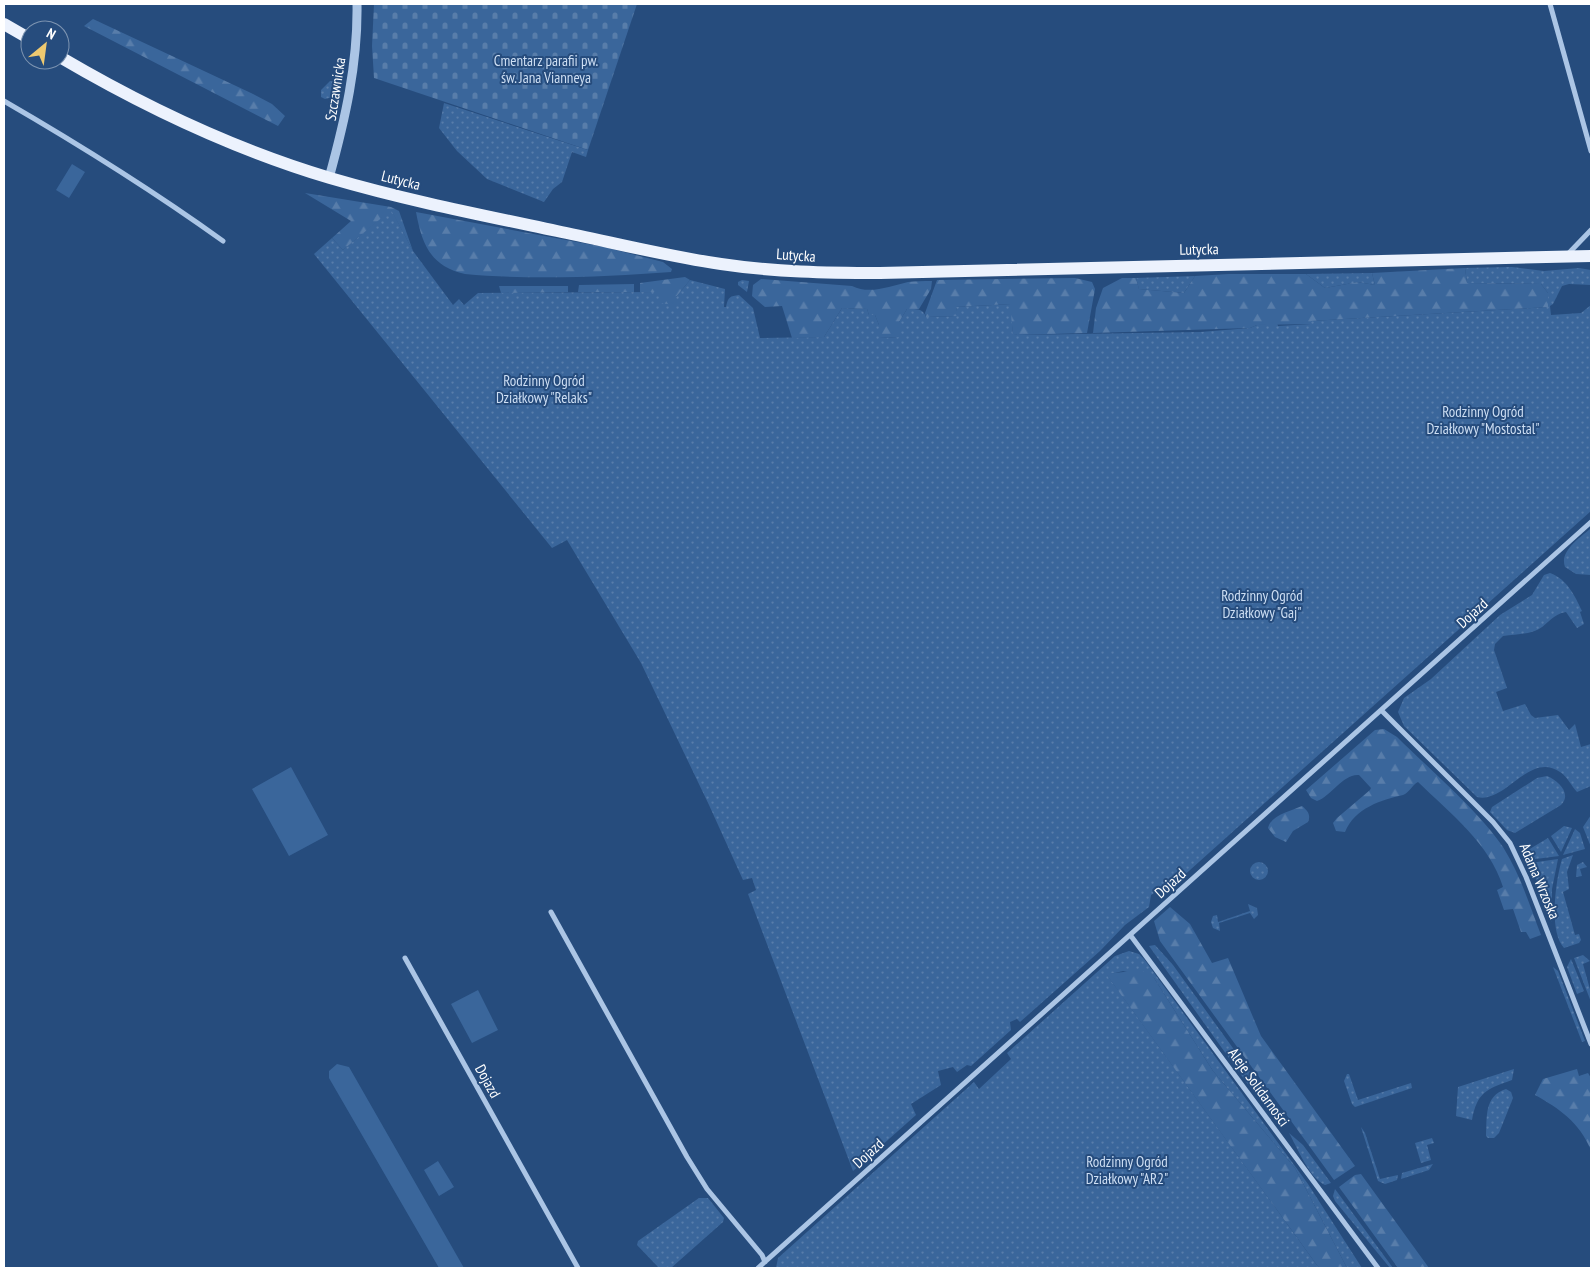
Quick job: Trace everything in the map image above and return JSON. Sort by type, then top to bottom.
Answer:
[{"type":"main road","points":[[4,24],[20,34]]},
{"type":"main road","name":"Lutycka","points":[[70,62],[150,106],[204,132],[260,155],[329,178],[445,207],[692,259],[804,272],[880,273],[1591,256]]},
{"type":"street","name":"Szczawnicka","points":[[329,178],[345,118],[353,77],[357,4]]},
{"type":"street","points":[[1550,4],[1591,151]]},
{"type":"street","points":[[4,101],[101,157],[223,241]]},
{"type":"street","points":[[1565,257],[1591,230]]},
{"type":"street","name":"Dojazd","points":[[758,1268],[1131,936],[1591,522]]},
{"type":"street","name":"Adama Wrzoska","points":[[1382,711],[1493,822],[1510,844],[1526,877],[1591,1044]]},
{"type":"street","points":[[551,912],[687,1157],[707,1189],[762,1255],[765,1262]]},
{"type":"street","name":"Aleje Solidarności","points":[[1131,936],[1144,950],[1366,1255],[1378,1268]]},
{"type":"street","name":"Dojazd","points":[[405,958],[578,1268]]},
{"type":"street","name":"Aleje Solidarności","points":[[1366,1255],[1373,1268]]},
{"type":"green space","name":"Cmentarz parafii pw. św. Jana Vianneya","points":[[374,4],[637,4],[588,150],[374,78],[372,46]]},
{"type":"green space","points":[[93,19],[251,93],[272,104],[285,116],[278,126],[84,26]]},
{"type":"green space","points":[[330,81],[336,81],[340,87],[333,97],[325,99],[321,97],[321,90]]},
{"type":"green space","points":[[444,103],[588,150],[586,157],[572,152],[562,182],[553,189],[544,202],[487,179],[457,151],[439,128]]},
{"type":"green space","points":[[72,164],[85,172],[69,198],[56,190]]},
{"type":"green space","points":[[305,193],[391,207],[399,211],[413,251],[391,210],[343,250],[332,238],[351,221]]},
{"type":"green space","points":[[391,209],[413,251],[453,305],[459,299],[464,305],[478,293],[661,292],[676,297],[690,280],[725,289],[724,307],[726,307],[730,298],[739,295],[753,308],[760,338],[824,337],[842,308],[867,309],[869,315],[875,315],[879,325],[879,338],[899,337],[899,322],[907,309],[921,311],[926,317],[957,316],[956,307],[1011,304],[1013,335],[1200,332],[1250,328],[1257,325],[1277,323],[1278,326],[1311,324],[1311,321],[1548,307],[1548,293],[1541,284],[1467,283],[1465,268],[1512,267],[1544,271],[1579,268],[1591,270],[1591,285],[1569,284],[1562,286],[1553,304],[1550,306],[1551,315],[1581,313],[1591,305],[1591,511],[1161,896],[1159,890],[1151,895],[1149,907],[1125,925],[1100,951],[1020,1022],[1017,1019],[1010,1022],[1011,1030],[971,1066],[967,1065],[957,1072],[953,1067],[938,1071],[941,1085],[911,1104],[916,1115],[853,1171],[748,894],[756,890],[752,878],[743,880],[641,663],[567,540],[552,548],[314,254],[332,238],[343,250]]},
{"type":"green space","points":[[416,212],[604,247],[663,262],[672,269],[671,272],[568,277],[515,277],[465,274],[443,265],[430,252],[421,234]]},
{"type":"green space","points":[[1465,268],[1467,283],[1541,284],[1548,293],[1548,307],[1311,321],[1311,324],[1257,325],[1250,328],[1093,333],[1096,308],[1103,288],[1122,278],[1136,278],[1139,289],[1184,293],[1195,276],[1306,274],[1325,288],[1358,282],[1375,285],[1372,273]]},
{"type":"green space","points":[[1372,273],[1375,285],[1358,282],[1325,288],[1306,274]]},
{"type":"green space","points":[[1195,276],[1184,293],[1139,289],[1136,278]]},
{"type":"green space","points":[[685,277],[690,280],[676,297],[675,305],[660,303],[661,292],[640,292],[640,283]]},
{"type":"green space","points":[[1075,278],[1092,282],[1095,289],[1087,333],[1013,335],[1010,304],[956,307],[958,316],[926,317],[925,313],[937,280]]},
{"type":"green space","points":[[761,279],[852,286],[866,290],[880,289],[908,282],[932,281],[931,289],[919,309],[907,309],[899,322],[900,337],[879,338],[879,325],[875,315],[869,315],[867,309],[842,308],[824,337],[792,338],[782,306],[765,307],[752,296],[753,285]]},
{"type":"green space","points":[[742,280],[749,281],[747,292],[738,285],[738,282]]},
{"type":"green space","points":[[634,284],[634,292],[578,292],[579,285]]},
{"type":"green space","points":[[499,286],[568,286],[568,292],[501,293]]},
{"type":"green space","points":[[1591,528],[1591,575],[1576,574],[1565,567],[1565,556],[1572,545]]},
{"type":"green space","points":[[1550,573],[1561,579],[1570,589],[1582,611],[1580,612],[1584,624],[1577,628],[1566,612],[1551,619],[1535,631],[1503,636],[1495,644],[1494,650],[1507,688],[1496,692],[1503,711],[1525,704],[1531,715],[1535,718],[1558,715],[1569,730],[1575,724],[1581,747],[1591,744],[1591,786],[1577,792],[1560,772],[1549,767],[1538,768],[1498,793],[1488,797],[1477,797],[1404,726],[1398,712],[1404,698],[1431,679],[1500,615],[1532,595],[1544,575]]},
{"type":"green space","points":[[1384,729],[1397,737],[1438,776],[1493,833],[1515,868],[1541,935],[1530,939],[1526,932],[1521,932],[1513,909],[1504,910],[1497,890],[1503,887],[1489,857],[1468,830],[1418,782],[1405,794],[1370,806],[1362,811],[1349,824],[1345,832],[1336,831],[1333,823],[1337,818],[1371,788],[1359,775],[1353,775],[1317,801],[1311,798],[1306,790],[1375,730]]},
{"type":"green space","points":[[291,767],[328,835],[289,856],[252,789]]},
{"type":"green space","points":[[1547,776],[1560,784],[1565,792],[1564,801],[1561,805],[1515,833],[1507,830],[1490,812],[1492,807],[1537,778]]},
{"type":"green space","points":[[1302,806],[1308,813],[1308,822],[1293,831],[1286,842],[1275,837],[1268,828],[1273,820]]},
{"type":"green space","points":[[1591,815],[1591,847],[1583,827]]},
{"type":"green space","points":[[1564,826],[1572,828],[1561,852],[1551,836]]},
{"type":"green space","points":[[1575,829],[1580,833],[1585,849],[1563,855]]},
{"type":"green space","points":[[1548,838],[1559,856],[1528,860],[1526,855],[1528,850]]},
{"type":"green space","points":[[1573,855],[1567,872],[1569,889],[1563,892],[1575,935],[1579,934],[1581,940],[1579,943],[1564,948],[1556,930],[1556,891],[1562,859]]},
{"type":"green space","points":[[1558,859],[1552,889],[1552,922],[1530,863]]},
{"type":"green space","points":[[1259,862],[1267,867],[1268,871],[1263,879],[1259,880],[1251,875],[1250,871],[1255,863]]},
{"type":"green space","points":[[1583,862],[1587,867],[1580,869],[1582,876],[1576,877],[1577,865]]},
{"type":"green space","points":[[1248,904],[1257,908],[1258,915],[1254,919],[1250,913],[1219,923],[1220,931],[1213,928],[1211,922],[1213,916],[1217,915],[1218,922],[1250,911]]},
{"type":"green space","points":[[1170,907],[1190,924],[1212,963],[1228,958],[1261,1036],[1355,1166],[1334,1180],[1160,941],[1154,921]]},
{"type":"green space","points":[[1155,945],[1173,965],[1261,1087],[1269,1105],[1249,1086],[1149,946]]},
{"type":"green space","name":"Rodzinny Ogród Działkowy \"AR2\"","points":[[1129,951],[1139,954],[1144,959],[1308,1184],[1362,1268],[1347,1268],[1295,1168],[1213,1071],[1154,978],[1123,971],[1107,975],[1319,1268],[776,1268],[778,1258],[974,1082],[979,1089],[1011,1059],[1007,1053],[1115,956]]},
{"type":"green space","points":[[1583,955],[1590,961],[1583,964],[1591,993],[1591,1002],[1574,958]]},
{"type":"green space","points":[[1571,959],[1584,991],[1577,994],[1567,967]]},
{"type":"green space","points":[[1553,967],[1558,971],[1585,1041],[1582,1042]]},
{"type":"green space","points":[[1141,970],[1154,978],[1213,1071],[1295,1168],[1347,1268],[1319,1268],[1106,974]]},
{"type":"green space","points":[[478,990],[498,1030],[472,1043],[451,1004]]},
{"type":"green space","points":[[337,1064],[349,1067],[464,1268],[439,1268],[329,1078],[329,1071]]},
{"type":"green space","points":[[1514,1069],[1512,1080],[1495,1086],[1484,1093],[1477,1104],[1472,1120],[1456,1116],[1458,1087]]},
{"type":"green space","points":[[1577,1069],[1579,1076],[1588,1073],[1591,1078],[1591,1150],[1581,1132],[1568,1117],[1535,1095],[1543,1079]]},
{"type":"green space","points":[[1347,1074],[1349,1074],[1358,1100],[1411,1083],[1412,1088],[1355,1107],[1352,1104],[1344,1081]]},
{"type":"green space","points":[[1506,1089],[1511,1092],[1513,1098],[1499,1133],[1494,1138],[1488,1138],[1486,1136],[1486,1122],[1490,1102],[1499,1092]]},
{"type":"green space","points":[[1361,1127],[1365,1133],[1380,1179],[1398,1175],[1397,1180],[1385,1184],[1378,1181]]},
{"type":"green space","points":[[1289,1133],[1303,1145],[1331,1183],[1325,1185],[1314,1176],[1304,1162]]},
{"type":"green space","points":[[1432,1138],[1434,1143],[1427,1145],[1431,1160],[1421,1163],[1415,1143]]},
{"type":"green space","points":[[438,1161],[454,1187],[439,1196],[424,1170]]},
{"type":"green space","points":[[1433,1164],[1429,1170],[1401,1179],[1402,1173]]},
{"type":"green space","points":[[1361,1174],[1429,1268],[1398,1268],[1339,1187],[1355,1175]]},
{"type":"green space","points":[[1335,1189],[1393,1268],[1390,1268],[1335,1201],[1333,1196]]},
{"type":"green space","points":[[699,1198],[708,1198],[724,1218],[723,1222],[671,1268],[659,1268],[637,1245],[638,1241]]},
{"type":"park label","name":"Rodzinny Ogród Działkowy \"Relaks\"","points":[[544,388]]},
{"type":"park label","name":"Rodzinny Ogród Działkowy \"Mostostal\"","points":[[1483,420]]},
{"type":"park label","name":"Rodzinny Ogród Działkowy \"Gaj\"","points":[[1262,604]]}]
